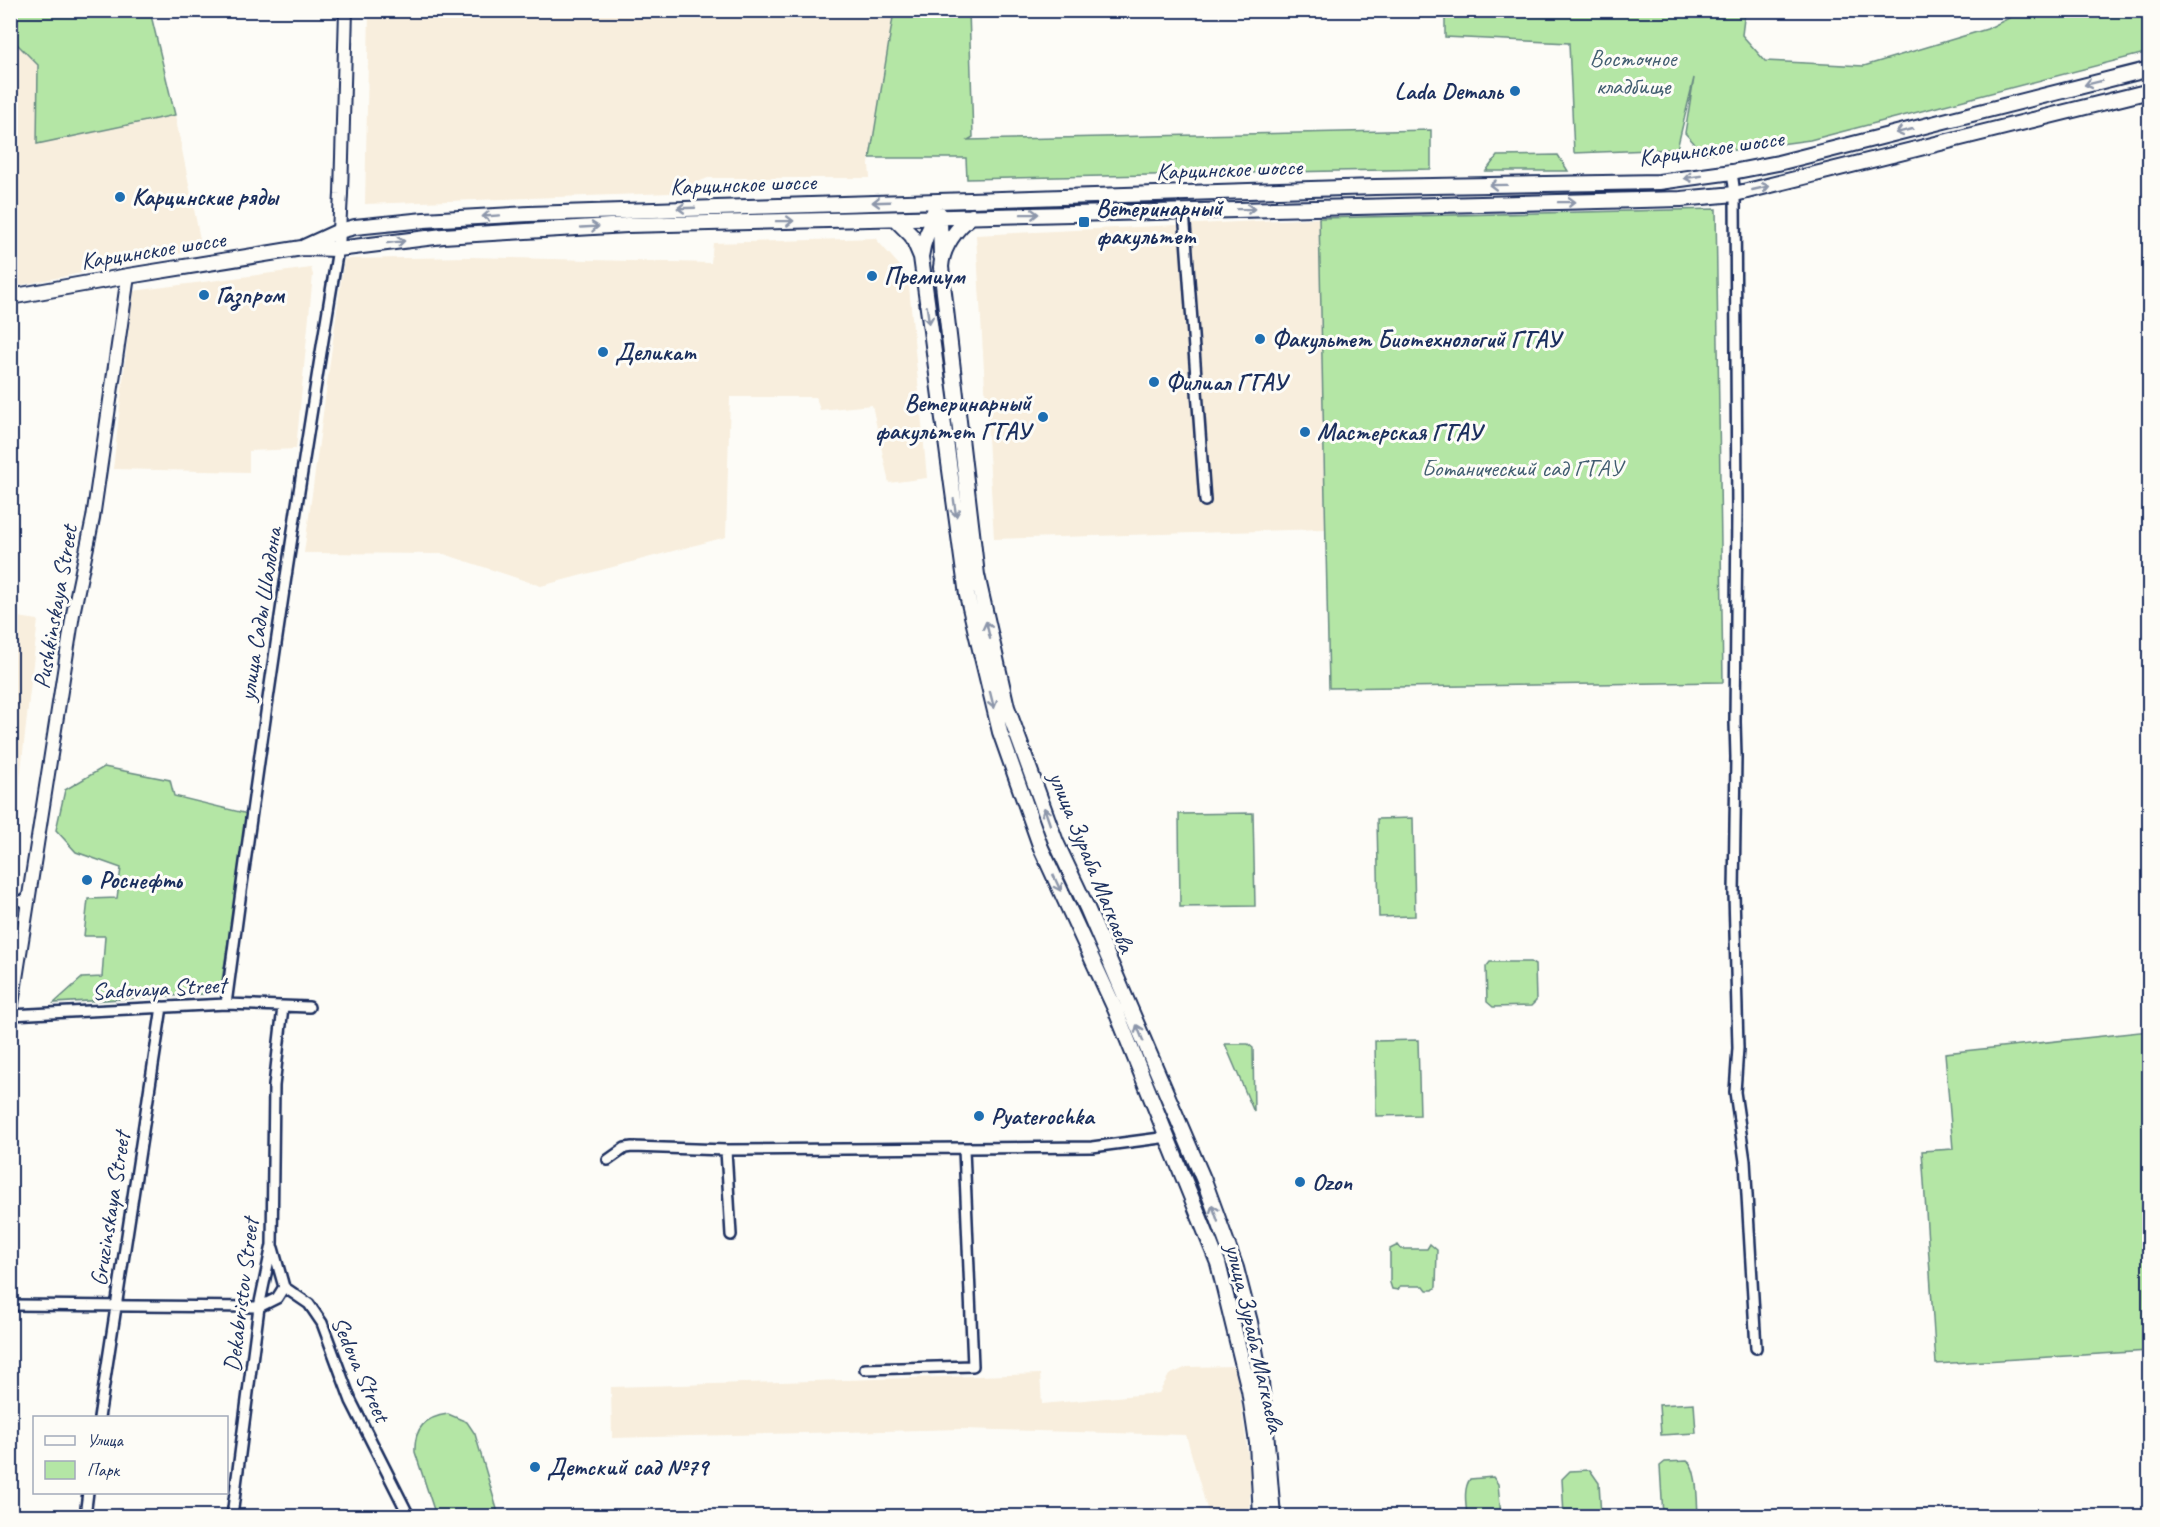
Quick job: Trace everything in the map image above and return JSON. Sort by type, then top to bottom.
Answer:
[{"type":"main road","name":"Карцинское шоссе","points":[[302,248],[339,231],[356,227],[529,213],[1375,187],[1659,182],[1732,172],[1790,160],[2150,69]]},
{"type":"main road","name":"Карцинское шоссе","points":[[10,297],[302,248],[338,249],[442,236],[513,231],[627,225],[937,216],[1681,199],[1735,194],[2150,91]]},
{"type":"main road","points":[[921,257],[922,246],[937,216],[949,205],[960,200]]},
{"type":"main road","points":[[918,201],[929,206],[937,216]]},
{"type":"main road","name":"улица Зураба Магкаева","points":[[937,216],[944,301],[977,575],[1007,707],[1056,842],[1087,908],[1204,1183],[1236,1268],[1250,1322],[1261,1383],[1273,1516]]},
{"type":"main road","points":[[942,258],[958,229],[972,216]]},
{"type":"main road","name":"улица Зураба Магкаева","points":[[895,219],[912,236],[921,257],[967,595],[1000,732],[1041,848],[1116,1011],[1218,1263],[1250,1400],[1257,1443],[1261,1516]]},
{"type":"street","name":"улица Сады Шалдона","points":[[226,1004],[259,755],[312,402],[338,249],[346,10]]},
{"type":"street","points":[[1732,172],[1735,194],[1737,511],[1734,893],[1738,1048],[1735,1092],[1745,1161],[1756,1348]]},
{"type":"street","points":[[1184,211],[1205,501]]},
{"type":"street","name":"Pushkinskaya Street","points":[[11,1016],[73,614],[93,518],[128,276]]},
{"type":"street","points":[[1041,848],[1056,842]]},
{"type":"street","points":[[10,900],[27,901]]},
{"type":"street","name":"Sadovaya Street","points":[[11,1016],[226,1004],[309,1007]]},
{"type":"street","name":"Dekabristov Street","points":[[232,1516],[259,1306],[272,1245],[274,1086],[283,1006]]},
{"type":"street","name":"Gruzinskaya Street","points":[[99,1416],[162,1007]]},
{"type":"street","points":[[608,1160],[625,1148],[632,1147],[726,1150],[1092,1147],[1168,1137]]},
{"type":"street","points":[[865,1368],[973,1366],[964,1149]]},
{"type":"street","points":[[726,1150],[731,1235]]},
{"type":"street","points":[[10,1305],[259,1306],[277,1298],[284,1287],[272,1245]]},
{"type":"street","name":"Sedova Street","points":[[284,1287],[309,1304],[322,1323],[351,1401],[409,1516]]},
{"type":"street","points":[[85,1516],[88,1494]]},
{"type":"shaded area","points":[[11,11],[150,11],[175,115],[202,249],[11,287]]},
{"type":"shaded area","points":[[369,11],[894,11],[869,164],[870,178],[708,178],[671,193],[365,204]]},
{"type":"shaded area","name":"Филиал ГГАУ","points":[[1319,218],[1325,529],[994,539],[976,235]]},
{"type":"shaded area","points":[[875,238],[908,275],[927,478],[889,483],[872,405],[820,410],[816,397],[730,397],[726,537],[541,586],[444,554],[304,553],[344,259],[471,257],[711,263],[713,243]]},
{"type":"shaded area","points":[[311,268],[313,275],[296,449],[249,451],[249,472],[113,469],[133,291]]},
{"type":"shaded area","points":[[10,616],[38,620],[11,858]]},
{"type":"shaded area","points":[[1236,1366],[1250,1470],[1250,1516],[1209,1516],[1186,1435],[962,1429],[612,1438],[611,1387],[1040,1374],[1042,1404],[1159,1393],[1169,1375],[1187,1367]]},
{"type":"green space","points":[[969,10],[973,137],[968,140],[1431,130],[1431,169],[967,179],[966,158],[870,158],[894,11]]},
{"type":"green space","points":[[10,11],[150,11],[175,115],[37,144],[38,65],[11,38]]},
{"type":"green space","name":"Восточное кладбище","points":[[1445,11],[1745,11],[1742,35],[1765,61],[1864,66],[1987,29],[2023,11],[2149,11],[2149,52],[1810,140],[1704,154],[1685,133],[1694,78],[1677,149],[1574,153],[1569,43],[1445,37]]},
{"type":"green space","points":[[1558,155],[1568,171],[1486,171],[1497,156]]},
{"type":"green space","name":"Ботанический сад ГГАУ","points":[[1716,209],[1723,682],[1329,688],[1319,218]]},
{"type":"green space","points":[[104,767],[170,780],[174,796],[248,814],[220,993],[54,1003],[82,978],[102,977],[105,936],[84,936],[88,899],[117,898],[121,868],[76,852],[56,830],[65,790]]},
{"type":"green space","points":[[1253,813],[1255,906],[1180,907],[1179,814]]},
{"type":"green space","points":[[1413,818],[1415,916],[1379,917],[1377,819]]},
{"type":"green space","points":[[1490,962],[1530,962],[1535,965],[1536,1001],[1531,1006],[1493,1007],[1487,1002],[1486,967]]},
{"type":"green space","points":[[2149,1031],[2149,1351],[1936,1364],[1922,1151],[1953,1149],[1945,1053]]},
{"type":"green space","points":[[1418,1040],[1420,1115],[1376,1116],[1375,1041]]},
{"type":"green space","points":[[1225,1044],[1248,1044],[1253,1048],[1254,1112]]},
{"type":"green space","points":[[1430,1244],[1437,1250],[1436,1287],[1433,1290],[1427,1290],[1424,1286],[1400,1286],[1398,1290],[1392,1289],[1390,1249],[1398,1245],[1401,1249],[1427,1249]]},
{"type":"green space","points":[[1694,1403],[1696,1433],[1661,1435],[1659,1405]]},
{"type":"green space","points":[[448,1414],[467,1422],[475,1434],[499,1516],[436,1516],[415,1452],[415,1444],[416,1436],[422,1425],[433,1418]]},
{"type":"green space","points":[[1687,1461],[1691,1465],[1695,1478],[1698,1516],[1663,1516],[1660,1466],[1665,1462]]},
{"type":"green space","points":[[1590,1470],[1599,1483],[1601,1516],[1564,1516],[1562,1479],[1570,1471]]},
{"type":"green space","points":[[1493,1477],[1498,1484],[1501,1516],[1467,1516],[1466,1492],[1470,1479]]},
{"type":"place","name":"Lada Dеталь","points":[[1515,91]]},
{"type":"place","name":"Карцинские ряды","points":[[120,197]]},
{"type":"place","name":"Ветеринарный факультет","points":[[1084,222]]},
{"type":"place","name":"Премиум","points":[[872,276]]},
{"type":"place","name":"Газпром","points":[[204,295]]},
{"type":"place","name":"Факультет Биотехнологий ГГАУ","points":[[1260,339]]},
{"type":"place","name":"Деликат","points":[[603,352]]},
{"type":"place","name":"Филиал ГГАУ","points":[[1154,382]]},
{"type":"place","name":"Ветеринарный факультет ГГАУ","points":[[1043,417]]},
{"type":"place","name":"Мастерская ГГАУ","points":[[1305,432]]},
{"type":"place","name":"Роснефть","points":[[87,880]]},
{"type":"place","name":"Pyaterochka","points":[[979,1116]]},
{"type":"place","name":"Ozon","points":[[1300,1182]]},
{"type":"place","name":"Детский сад №79","points":[[535,1467]]}]
